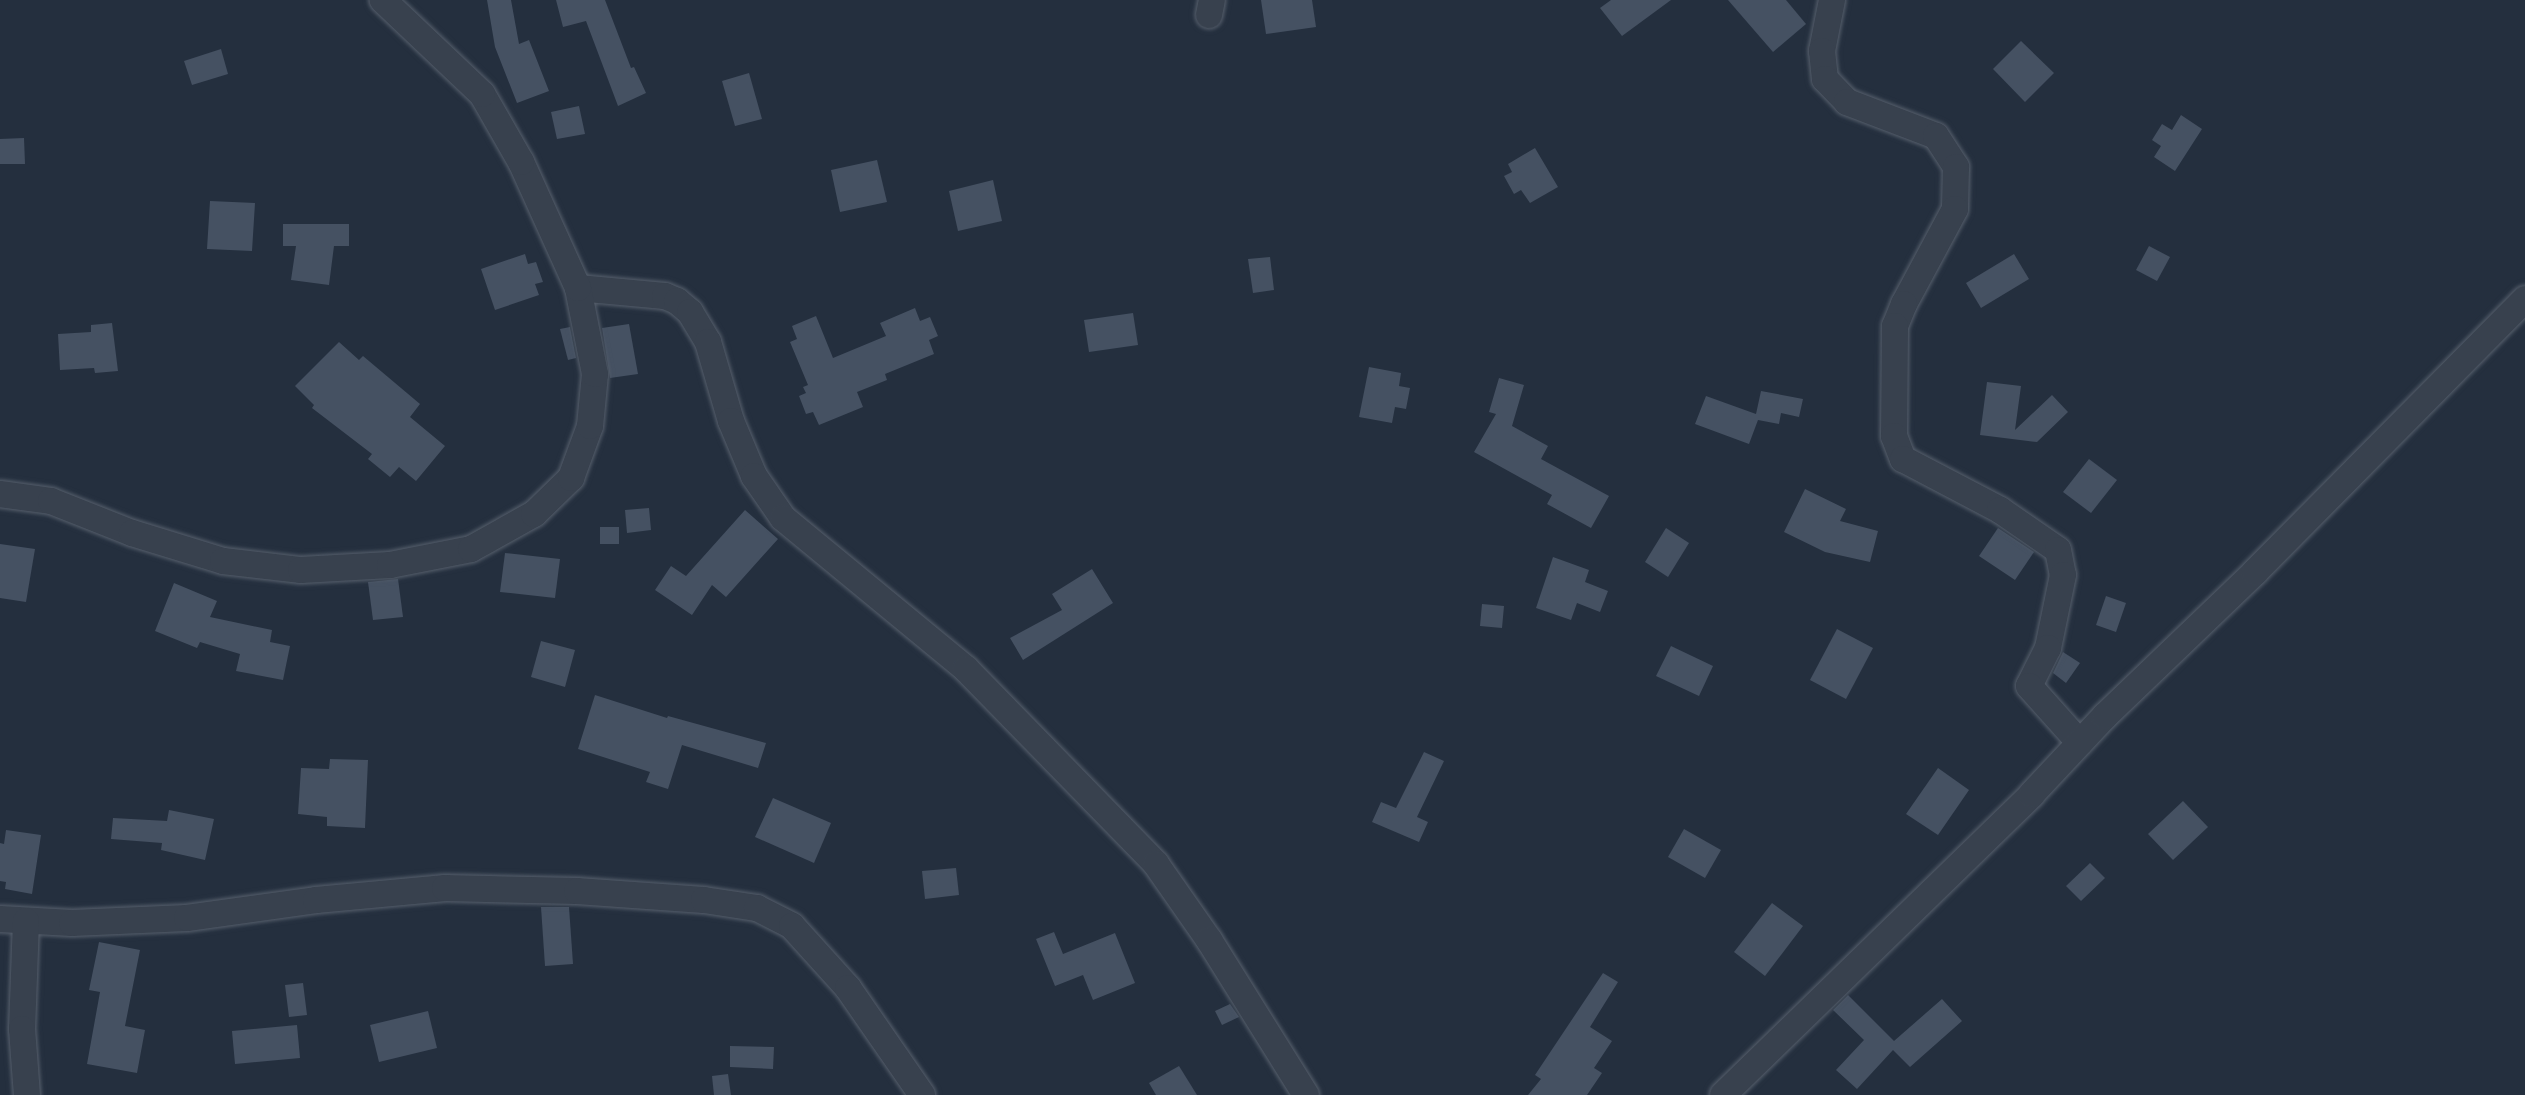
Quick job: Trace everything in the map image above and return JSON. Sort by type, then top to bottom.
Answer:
[{"type":"street","points":[[0,494],[51,501],[132,533],[223,561],[300,570],[390,565],[471,549],[534,514],[571,478],[590,426],[595,374],[578,288],[521,162],[482,94],[383,0]]},
{"type":"street","points":[[1832,0],[1822,51],[1825,79],[1847,102],[1936,136],[1956,167],[1955,209],[1903,304],[1895,326],[1894,436],[1903,459],[2000,510],[2058,550],[2063,575],[2048,648],[2029,686],[2080,743]]},
{"type":"street","points":[[578,288],[665,296],[677,301],[690,312],[708,342],[732,421],[754,476],[783,518],[967,668],[1156,864],[1209,940],[1306,1095]]},
{"type":"street","points":[[1723,1095],[1927,898],[2525,299]]},
{"type":"street","points":[[0,919],[26,922],[187,918],[316,900],[445,888],[577,891],[704,900],[757,908],[792,926],[848,988],[922,1095]]},
{"type":"street","points":[[26,922],[22,1029],[27,1095]]},
{"type":"building","points":[[487,0],[511,0],[519,44],[529,40],[549,91],[517,103],[495,47]]},
{"type":"building","points":[[556,0],[605,0],[631,68],[634,67],[646,93],[618,106],[586,21],[563,27]]},
{"type":"building","points":[[1261,0],[1312,0],[1316,27],[1266,34]]},
{"type":"building","points":[[1611,0],[1671,0],[1622,36],[1600,8]]},
{"type":"building","points":[[1728,0],[1786,0],[1806,24],[1773,52]]},
{"type":"building","points":[[2021,41],[2054,73],[2025,102],[1993,69]]},
{"type":"building","points":[[221,49],[228,74],[192,85],[184,61]]},
{"type":"building","points":[[749,73],[762,119],[735,126],[722,81]]},
{"type":"building","points":[[579,106],[585,134],[557,139],[551,112]]},
{"type":"building","points":[[2181,115],[2202,129],[2175,171],[2154,157],[2161,146],[2152,140],[2162,124],[2172,130]]},
{"type":"building","points":[[24,138],[25,164],[0,164],[0,139]]},
{"type":"building","points":[[1535,148],[1558,187],[1530,203],[1521,190],[1514,194],[1504,176],[1512,172],[1508,164]]},
{"type":"building","points":[[877,160],[887,202],[840,212],[831,170]]},
{"type":"building","points":[[993,180],[1002,221],[958,231],[949,191]]},
{"type":"building","points":[[210,201],[255,203],[252,251],[207,249]]},
{"type":"building","points":[[283,224],[349,224],[349,246],[334,246],[329,285],[291,280],[296,246],[283,246]]},
{"type":"building","points":[[2149,246],[2170,257],[2157,281],[2136,270]]},
{"type":"building","points":[[525,254],[528,264],[536,262],[543,282],[535,284],[539,295],[495,310],[481,269]]},
{"type":"building","points":[[2014,254],[2029,279],[1981,308],[1966,283]]},
{"type":"building","points":[[1270,257],[1274,290],[1253,293],[1248,259]]},
{"type":"building","points":[[915,308],[920,321],[930,317],[938,336],[929,340],[934,354],[885,374],[887,380],[857,392],[863,407],[819,425],[813,412],[806,414],[799,396],[806,393],[803,387],[808,385],[790,342],[797,339],[792,326],[816,316],[833,358],[886,336],[880,323]]},
{"type":"building","points":[[1133,313],[1138,345],[1089,352],[1084,320]]},
{"type":"building","points":[[112,323],[118,371],[95,373],[94,368],[60,370],[58,334],[91,332],[91,325]]},
{"type":"building","points":[[629,324],[638,374],[610,378],[602,328]]},
{"type":"building","points":[[570,327],[576,358],[568,360],[560,329]]},
{"type":"building","points":[[339,342],[359,360],[363,356],[420,404],[410,417],[445,446],[416,481],[399,467],[390,477],[368,459],[372,454],[312,408],[314,405],[295,386]]},
{"type":"building","points":[[1369,367],[1401,373],[1399,386],[1410,388],[1406,409],[1395,407],[1392,423],[1359,417]]},
{"type":"building","points":[[1499,378],[1524,385],[1512,426],[1548,446],[1541,459],[1609,496],[1591,528],[1547,504],[1552,495],[1474,452],[1496,414],[1489,412]]},
{"type":"building","points":[[1987,382],[2021,386],[2015,430],[2052,395],[2068,412],[2037,442],[1980,435]]},
{"type":"building","points":[[1761,391],[1803,399],[1799,417],[1781,413],[1779,424],[1758,420],[1749,444],[1695,424],[1706,396],[1756,414]]},
{"type":"building","points":[[2089,459],[2117,480],[2091,513],[2063,492]]},
{"type":"building","points":[[1805,489],[1846,509],[1840,521],[1878,531],[1870,562],[1825,552],[1784,532]]},
{"type":"building","points":[[649,508],[651,530],[627,533],[625,510]]},
{"type":"building","points":[[745,510],[778,539],[726,597],[712,585],[692,615],[655,590],[671,566],[686,576]]},
{"type":"building","points":[[600,527],[619,527],[619,544],[600,544]]},
{"type":"building","points":[[1666,528],[1689,543],[1668,577],[1645,562]]},
{"type":"building","points":[[1998,528],[2034,552],[2015,580],[1979,556]]},
{"type":"building","points":[[0,544],[35,549],[26,602],[0,598]]},
{"type":"building","points":[[505,553],[560,559],[555,598],[500,592]]},
{"type":"building","points":[[1553,557],[1589,570],[1585,582],[1608,591],[1600,612],[1577,603],[1571,620],[1536,608]]},
{"type":"building","points":[[1092,569],[1113,603],[1023,660],[1010,638],[1062,610],[1052,594]]},
{"type":"building","points":[[398,579],[403,617],[373,620],[368,582]]},
{"type":"building","points":[[174,583],[217,601],[210,617],[272,630],[270,642],[290,646],[283,680],[236,671],[240,654],[200,642],[197,648],[155,631]]},
{"type":"building","points":[[2106,596],[2126,603],[2116,632],[2096,625]]},
{"type":"building","points":[[1482,604],[1504,606],[1502,628],[1480,626]]},
{"type":"building","points":[[1837,629],[1873,648],[1846,699],[1810,680]]},
{"type":"building","points":[[541,641],[575,650],[565,687],[531,677]]},
{"type":"building","points":[[1671,646],[1713,666],[1699,696],[1656,676]]},
{"type":"building","points":[[2063,652],[2080,663],[2066,683],[2053,673]]},
{"type":"building","points":[[595,695],[667,718],[668,716],[766,743],[758,768],[682,745],[668,789],[646,782],[650,772],[578,749]]},
{"type":"building","points":[[1424,752],[1444,761],[1417,817],[1428,822],[1419,842],[1372,822],[1381,802],[1396,808]]},
{"type":"building","points":[[330,759],[368,760],[365,828],[327,826],[327,817],[298,814],[301,768],[329,769]]},
{"type":"building","points":[[1938,768],[1969,790],[1938,835],[1906,814]]},
{"type":"building","points":[[773,798],[831,823],[814,863],[755,837]]},
{"type":"building","points":[[2183,801],[2208,827],[2173,860],[2148,834]]},
{"type":"building","points":[[169,810],[214,819],[205,860],[161,850],[162,843],[111,839],[113,818],[167,821]]},
{"type":"building","points":[[1684,829],[1721,850],[1705,878],[1668,857]]},
{"type":"building","points":[[6,830],[41,835],[32,894],[5,889],[6,882],[0,881],[0,843],[4,844]]},
{"type":"building","points":[[2090,863],[2105,878],[2081,901],[2066,886]]},
{"type":"building","points":[[956,868],[959,895],[925,899],[922,871]]},
{"type":"building","points":[[1772,903],[1803,926],[1765,976],[1734,952]]},
{"type":"building","points":[[541,907],[569,907],[573,964],[545,966]]},
{"type":"building","points":[[1054,932],[1063,954],[1115,933],[1135,983],[1093,1000],[1083,975],[1055,986],[1036,939]]},
{"type":"building","points":[[99,942],[140,950],[125,1026],[145,1030],[137,1073],[87,1064],[100,992],[89,990]]},
{"type":"building","points":[[1603,973],[1618,982],[1590,1027],[1612,1041],[1594,1068],[1602,1073],[1587,1095],[1528,1095],[1541,1079],[1535,1075]]},
{"type":"building","points":[[303,983],[307,1015],[289,1017],[285,985]]},
{"type":"building","points":[[1848,995],[1894,1041],[1942,999],[1962,1021],[1910,1067],[1893,1050],[1857,1089],[1836,1070],[1864,1040],[1833,1010]]},
{"type":"building","points":[[1230,1004],[1239,1017],[1222,1025],[1215,1011]]},
{"type":"building","points":[[428,1011],[437,1048],[379,1062],[370,1025]]},
{"type":"building","points":[[297,1025],[300,1058],[235,1064],[232,1031]]},
{"type":"building","points":[[730,1046],[774,1047],[773,1069],[730,1067]]},
{"type":"building","points":[[1179,1066],[1197,1095],[1156,1095],[1149,1083]]},
{"type":"building","points":[[728,1074],[731,1095],[714,1095],[712,1076]]}]
